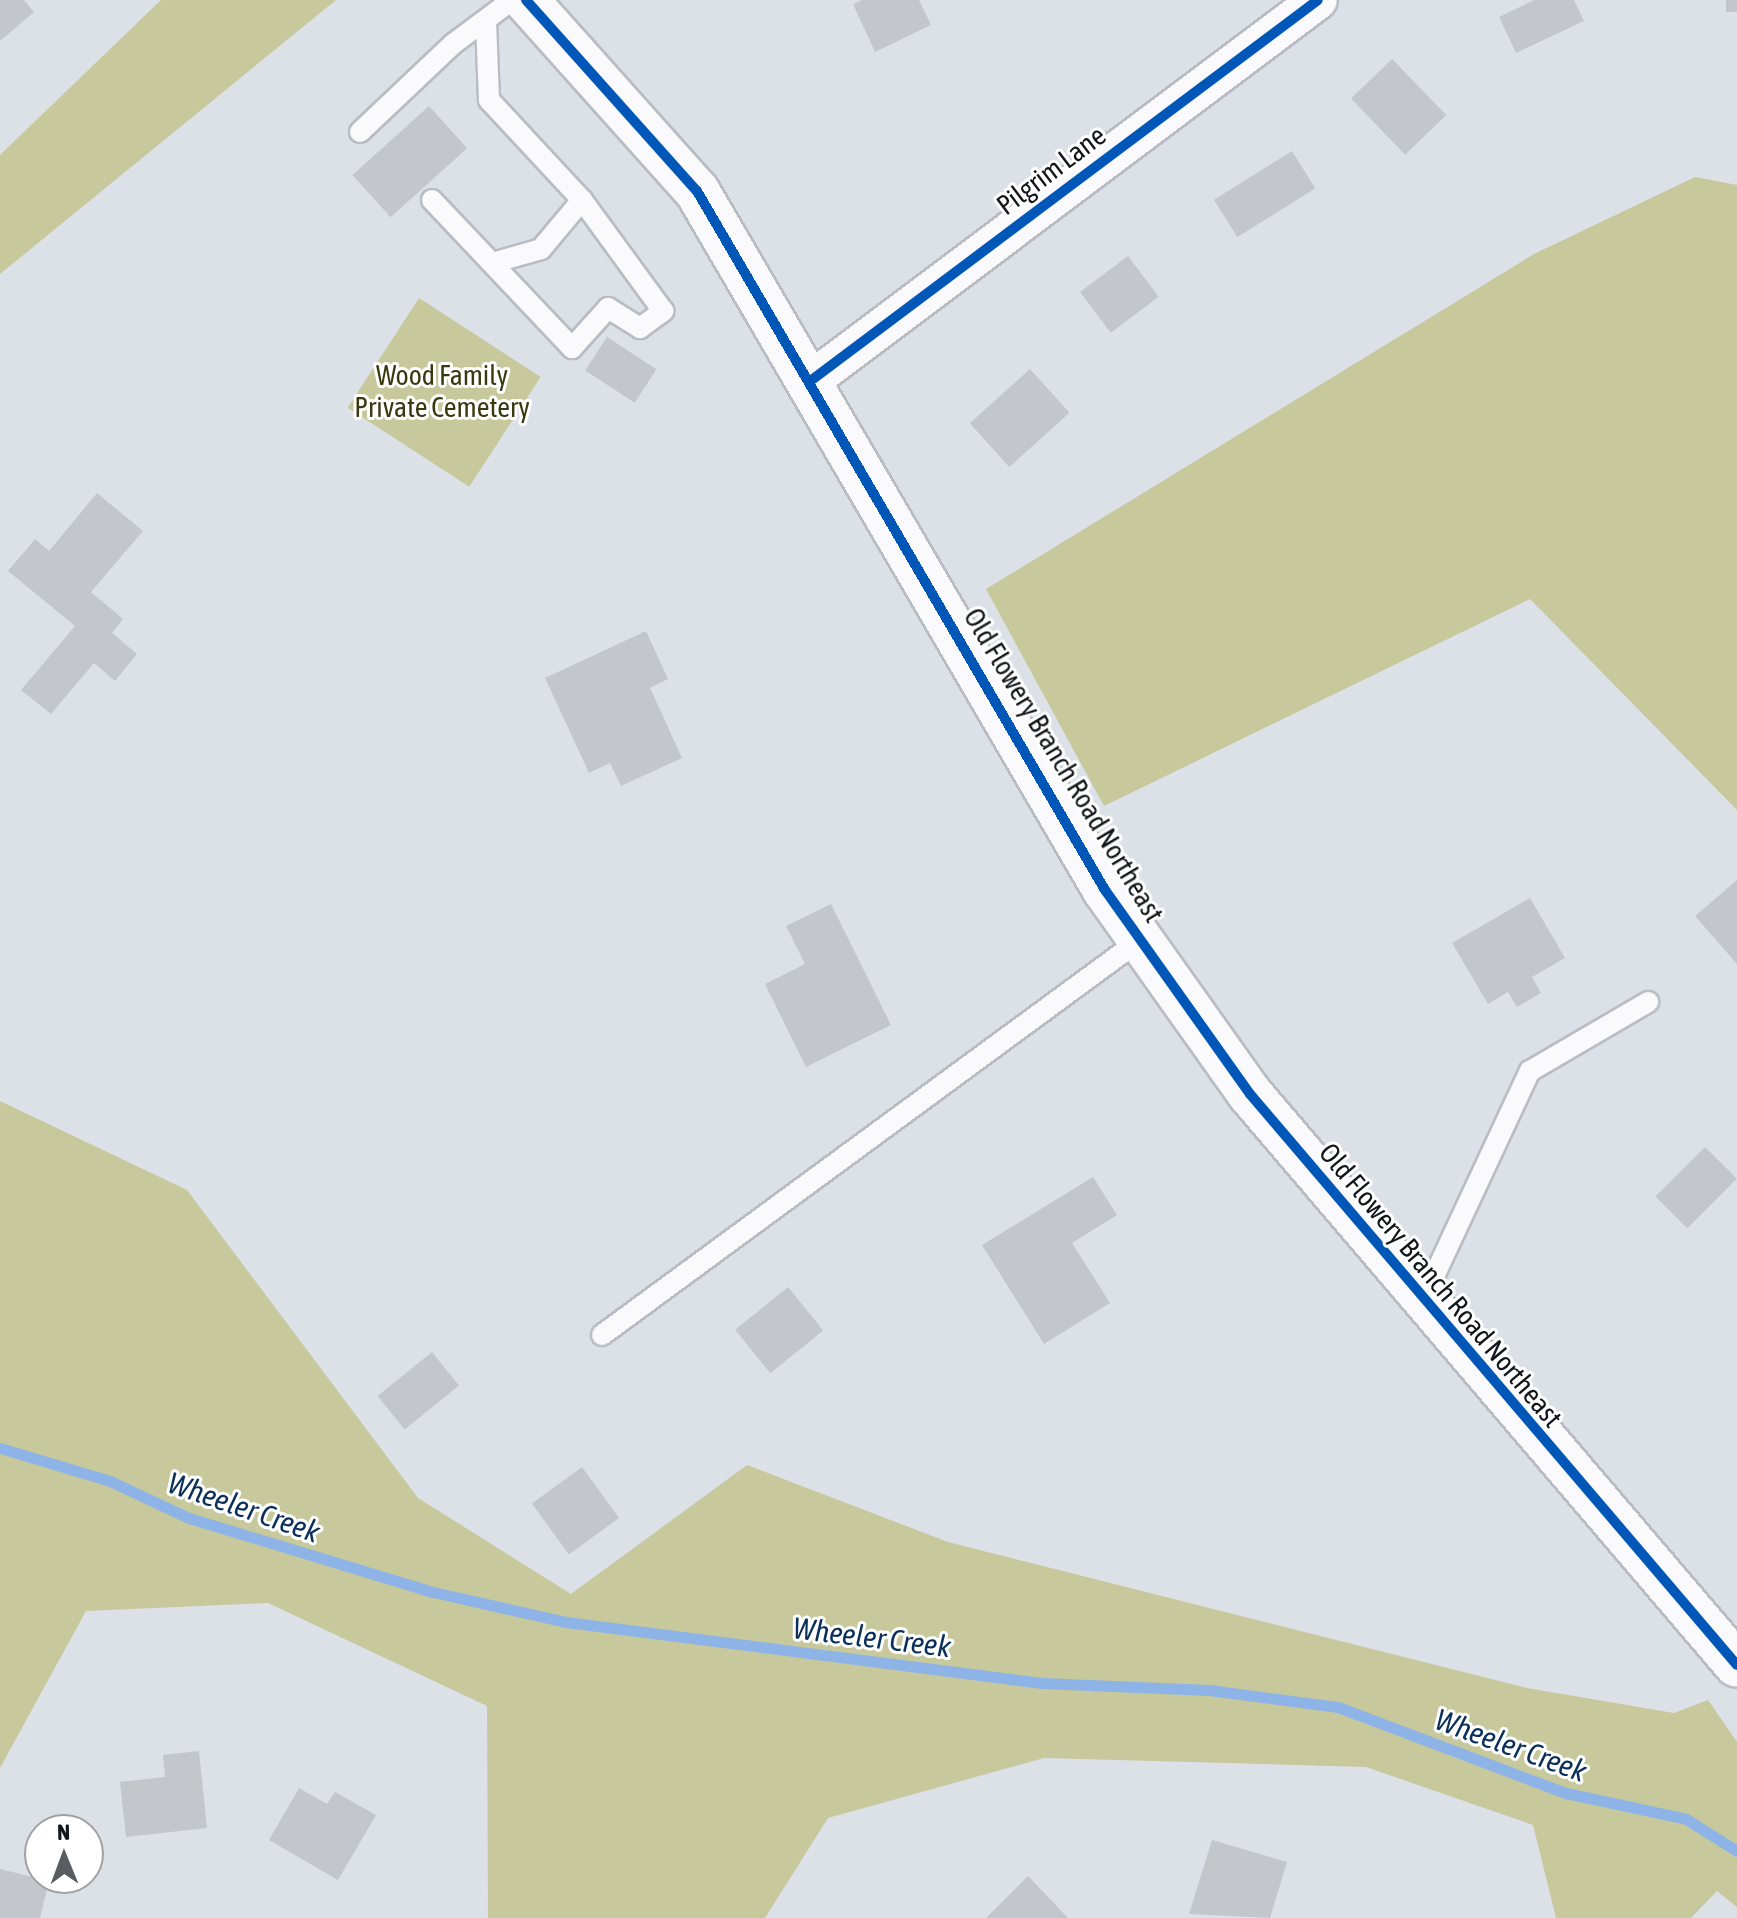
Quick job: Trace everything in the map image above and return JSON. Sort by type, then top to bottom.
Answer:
[{"type":"street","name":"Old Flowery Branch Road Northeast","points":[[526,0],[697,191],[813,379],[1140,940],[1250,1094],[1421,1303],[1737,1665]]},
{"type":"street","name":"Pilgrim Lane","points":[[813,379],[1318,0]]},
{"type":"lane","points":[[360,132],[453,44],[486,23],[512,0]]},
{"type":"lane","points":[[432,200],[572,348],[608,308],[640,328],[663,311],[582,200],[489,100],[486,23]]},
{"type":"lane","points":[[492,263],[541,249],[582,200]]},
{"type":"lane","points":[[602,1335],[1140,940]]},
{"type":"lane","points":[[1421,1303],[1530,1071],[1648,1002]]},
{"type":"green space","points":[[161,0],[336,0],[0,274],[0,155]]},
{"type":"green space","points":[[1695,177],[1737,185],[1737,810],[1530,599],[1104,806],[986,589],[1534,254]]},
{"type":"green space","name":"Wood Family Private Cemetery","points":[[419,298],[541,377],[469,487],[348,408]]},
{"type":"green space","points":[[0,1101],[187,1190],[418,1498],[571,1594],[747,1465],[948,1542],[1527,1688],[1674,1713],[1708,1700],[1737,1742],[1737,1907],[1717,1891],[1691,1918],[1556,1918],[1533,1825],[1366,1767],[1044,1758],[828,1818],[765,1918],[488,1918],[487,1706],[268,1603],[86,1611],[0,1768]]},
{"type":"building","points":[[0,0],[24,0],[34,12],[0,41]]},
{"type":"building","points":[[862,0],[919,0],[931,25],[875,52],[853,4]]},
{"type":"building","points":[[1534,0],[1574,0],[1584,21],[1516,53],[1499,17]]},
{"type":"building","points":[[1726,0],[1737,0],[1737,12],[1726,12]]},
{"type":"building","points":[[1392,59],[1446,115],[1405,155],[1351,99]]},
{"type":"building","points":[[429,106],[467,148],[391,217],[352,175]]},
{"type":"building","points":[[1292,151],[1315,188],[1237,237],[1214,200]]},
{"type":"building","points":[[1128,256],[1159,297],[1111,333],[1080,292]]},
{"type":"building","points":[[607,337],[656,369],[635,403],[585,371]]},
{"type":"building","points":[[1030,369],[1069,413],[1009,467],[970,423]]},
{"type":"building","points":[[97,493],[143,531],[91,592],[123,619],[112,633],[137,654],[115,681],[94,663],[51,714],[21,690],[75,626],[8,571],[35,539],[49,551]]},
{"type":"building","points":[[646,631],[668,679],[650,688],[682,758],[621,786],[610,763],[589,773],[545,678]]},
{"type":"building","points":[[1737,880],[1737,964],[1695,916]]},
{"type":"building","points":[[1530,898],[1565,958],[1532,977],[1541,993],[1517,1007],[1508,992],[1488,1004],[1452,943]]},
{"type":"building","points":[[831,904],[891,1025],[806,1067],[765,984],[805,964],[786,926]]},
{"type":"building","points":[[1705,1147],[1737,1179],[1687,1228],[1656,1196]]},
{"type":"building","points":[[1093,1177],[1117,1215],[1072,1243],[1110,1303],[1044,1344],[982,1245]]},
{"type":"building","points":[[788,1287],[823,1331],[770,1373],[735,1330]]},
{"type":"building","points":[[432,1352],[459,1385],[405,1429],[378,1396]]},
{"type":"building","points":[[582,1467],[619,1518],[569,1554],[532,1503]]},
{"type":"building","points":[[199,1751],[207,1828],[126,1837],[120,1782],[165,1777],[163,1755]]},
{"type":"building","points":[[299,1788],[327,1804],[335,1792],[376,1815],[338,1880],[269,1840]]},
{"type":"building","points":[[1212,1840],[1287,1862],[1270,1918],[1189,1914]]},
{"type":"building","points":[[0,1869],[24,1875],[24,1894],[46,1894],[40,1918],[0,1918]]},
{"type":"building","points":[[1028,1876],[1068,1918],[986,1918]]},
{"type":"waterway","name":"Wheeler Creek","points":[[0,1448],[110,1481],[189,1518],[433,1592],[566,1622],[1042,1683],[1209,1690],[1338,1707],[1566,1793],[1686,1819],[1737,1851]]},
{"type":"cycle path","points":[[526,0],[697,191],[1105,890],[1250,1094],[1737,1665]]},
{"type":"cycle path","points":[[813,379],[1318,0]]}]
